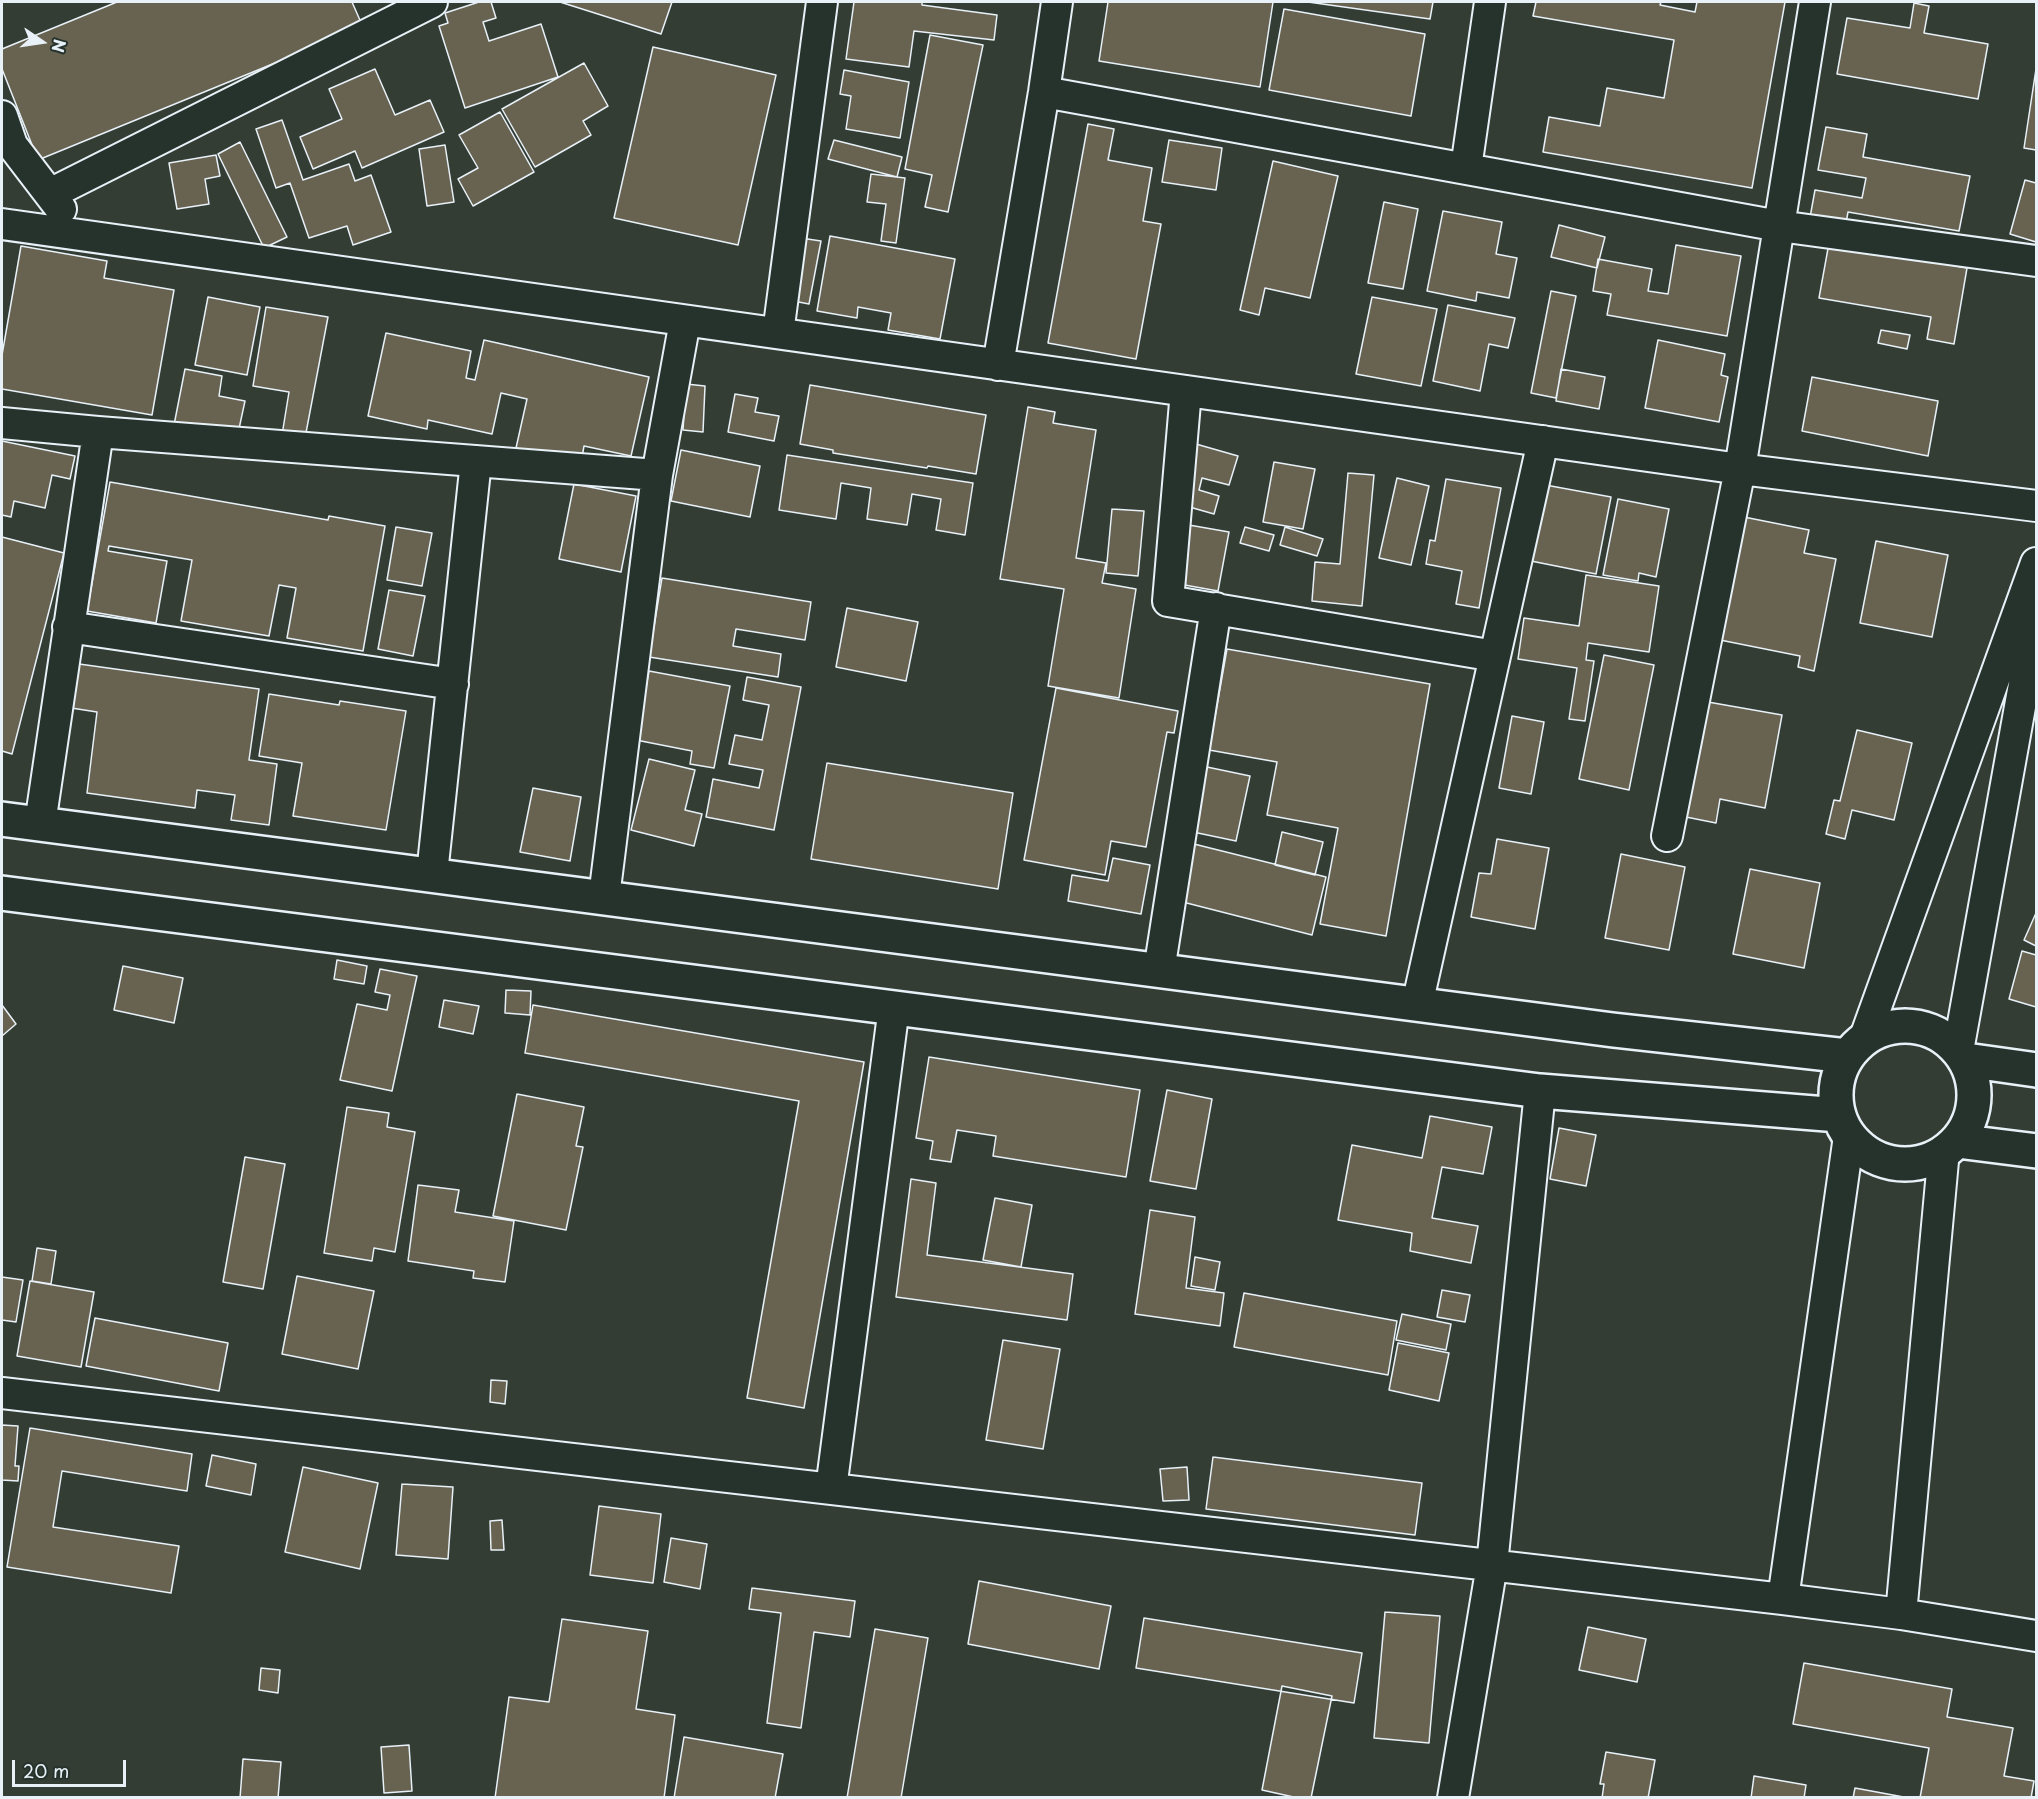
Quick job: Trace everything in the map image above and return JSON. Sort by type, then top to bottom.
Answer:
[{"type":"main road","points":[[2,819],[1612,1030],[1856,1048]]},
{"type":"main road","points":[[2,893],[1540,1090],[1844,1126]]},
{"type":"main road","points":[[1907,1025],[1930,1030],[1951,1042],[1962,1055],[1974,1082],[1974,1106],[1966,1129],[1932,1160],[1909,1166],[1886,1163],[1865,1152],[1844,1126],[1835,1095],[1839,1075],[1856,1048],[1884,1029],[1907,1025]]},
{"type":"main road","points":[[1962,1055],[2037,1070]]},
{"type":"main road","points":[[1950,1146],[2037,1151]]},
{"type":"street","points":[[50,194],[432,2]]},
{"type":"street","points":[[778,333],[822,2]]},
{"type":"street","points":[[998,364],[1057,2]]},
{"type":"street","points":[[1466,168],[1490,2]]},
{"type":"street","points":[[1667,836],[1740,469],[1815,2]]},
{"type":"street","points":[[1044,92],[1779,226],[2037,261]]},
{"type":"street","points":[[2,116],[12,145],[81,235]]},
{"type":"street","points":[[2,224],[1740,469],[2037,506]]},
{"type":"street","points":[[604,897],[657,475],[685,321]]},
{"type":"street","points":[[1186,391],[1168,601],[1495,656]]},
{"type":"street","points":[[2,423],[657,475]]},
{"type":"street","points":[[40,824],[98,432]]},
{"type":"street","points":[[1417,1005],[1543,441]]},
{"type":"street","points":[[432,874],[476,461]]},
{"type":"street","points":[[1856,1048],[2037,564]]},
{"type":"street","points":[[1159,971],[1216,608]]},
{"type":"street","points":[[1962,1055],[2037,618]]},
{"type":"street","points":[[68,627],[453,684]]},
{"type":"street","points":[[831,1489],[894,1007]]},
{"type":"street","points":[[1453,1797],[1492,1565],[1540,1090]]},
{"type":"street","points":[[1783,1599],[1844,1126]]},
{"type":"street","points":[[1901,1614],[1950,1146]]},
{"type":"street","points":[[2,1393],[1783,1599],[1901,1614],[2037,1636]]},
{"type":"building","points":[[117,2],[352,2],[363,27],[38,160],[2,69],[2,49]]},
{"type":"building","points":[[479,2],[491,2],[496,18],[483,22],[489,41],[541,24],[558,77],[465,108],[439,26],[448,23],[445,13]]},
{"type":"building","points":[[560,2],[672,2],[661,34]]},
{"type":"building","points":[[854,2],[922,2],[922,5],[997,15],[994,40],[914,31],[909,67],[846,59]]},
{"type":"building","points":[[1108,2],[1273,2],[1260,87],[1099,61]]},
{"type":"building","points":[[1308,2],[1433,2],[1430,19]]},
{"type":"building","points":[[1536,2],[1661,2],[1660,5],[1695,12],[1697,2],[1785,2],[1752,188],[1543,152],[1549,117],[1600,126],[1607,88],[1664,98],[1674,40],[1533,16]]},
{"type":"building","points":[[1914,3],[1929,6],[1924,33],[1988,44],[1978,99],[1837,74],[1847,18],[1910,28]]},
{"type":"building","points":[[1284,9],[1425,34],[1411,116],[1269,90]]},
{"type":"building","points":[[930,35],[983,45],[948,212],[925,207],[932,175],[905,169]]},
{"type":"building","points":[[653,47],[776,75],[738,245],[614,218]]},
{"type":"building","points":[[584,63],[608,106],[583,121],[591,135],[535,167],[502,109]]},
{"type":"building","points":[[375,69],[395,115],[430,100],[444,132],[362,168],[355,151],[313,169],[300,137],[342,119],[329,89]]},
{"type":"building","points":[[2036,69],[2036,150],[2024,148]]},
{"type":"building","points":[[844,70],[909,82],[900,138],[846,129],[851,96],[840,94]]},
{"type":"building","points":[[500,112],[534,172],[473,206],[458,179],[478,168],[459,135]]},
{"type":"building","points":[[282,120],[303,180],[349,164],[355,181],[371,175],[391,232],[353,245],[347,226],[309,238],[290,183],[276,188],[256,129]]},
{"type":"building","points":[[1088,124],[1114,129],[1108,160],[1152,168],[1143,221],[1161,224],[1136,359],[1048,343]]},
{"type":"building","points":[[1826,127],[1867,134],[1863,157],[1970,176],[1959,231],[1848,212],[1845,229],[1809,223],[1815,190],[1862,198],[1866,178],[1818,170]]},
{"type":"building","points":[[834,140],[902,157],[897,177],[828,159]]},
{"type":"building","points":[[1169,140],[1222,148],[1216,190],[1162,182]]},
{"type":"building","points":[[240,142],[287,237],[264,248],[218,154]]},
{"type":"building","points":[[445,145],[454,202],[427,206],[419,149]]},
{"type":"building","points":[[216,155],[220,176],[205,179],[209,204],[177,209],[169,163]]},
{"type":"building","points":[[1273,161],[1338,176],[1310,298],[1265,288],[1259,315],[1240,310]]},
{"type":"building","points":[[871,174],[905,178],[896,243],[881,241],[886,204],[867,202]]},
{"type":"building","points":[[2025,180],[2036,183],[2036,242],[2010,234]]},
{"type":"building","points":[[1384,202],[1418,209],[1403,289],[1368,283]]},
{"type":"building","points":[[1443,211],[1502,222],[1496,254],[1517,258],[1509,298],[1477,292],[1476,301],[1427,291]]},
{"type":"building","points":[[1559,225],[1605,237],[1597,268],[1551,257]]},
{"type":"building","points":[[830,236],[955,259],[940,339],[888,330],[891,313],[858,307],[857,318],[817,311]]},
{"type":"building","points":[[794,237],[821,241],[809,304],[783,299]]},
{"type":"building","points":[[1829,243],[1967,268],[1954,344],[1927,339],[1931,317],[1819,298]]},
{"type":"building","points":[[1676,245],[1741,256],[1727,336],[1607,315],[1611,294],[1593,291],[1598,259],[1652,269],[1648,291],[1668,294]]},
{"type":"building","points":[[21,246],[107,261],[104,278],[174,290],[152,415],[2,389],[2,355]]},
{"type":"building","points":[[1551,291],[1576,296],[1556,398],[1531,393]]},
{"type":"building","points":[[208,297],[260,307],[247,375],[195,365]]},
{"type":"building","points":[[1372,297],[1437,309],[1421,386],[1356,374]]},
{"type":"building","points":[[1448,305],[1515,318],[1508,348],[1489,344],[1480,391],[1433,381]]},
{"type":"building","points":[[266,307],[328,317],[305,438],[282,435],[289,392],[253,386]]},
{"type":"building","points":[[1881,330],[1910,335],[1907,349],[1878,343]]},
{"type":"building","points":[[386,333],[471,351],[466,378],[475,380],[484,340],[649,377],[631,456],[584,446],[581,463],[516,448],[527,399],[501,393],[492,434],[428,420],[427,429],[368,416]]},
{"type":"building","points":[[1658,340],[1725,354],[1721,375],[1728,377],[1719,422],[1645,408]]},
{"type":"building","points":[[185,369],[222,376],[219,396],[245,401],[237,438],[174,425]]},
{"type":"building","points":[[1561,369],[1605,377],[1599,409],[1556,401]]},
{"type":"building","points":[[1812,377],[1938,401],[1928,456],[1802,431]]},
{"type":"building","points":[[686,384],[705,386],[703,432],[683,430]]},
{"type":"building","points":[[810,385],[986,415],[976,474],[833,453],[833,450],[800,444]]},
{"type":"building","points":[[735,394],[758,398],[755,412],[779,416],[774,441],[728,432]]},
{"type":"building","points":[[1028,407],[1055,412],[1053,423],[1096,430],[1076,558],[1106,563],[1102,583],[1136,589],[1119,698],[1048,686],[1064,589],[1000,579]]},
{"type":"building","points":[[2,441],[75,456],[70,479],[52,475],[45,508],[14,501],[11,517],[2,515]]},
{"type":"building","points":[[1196,444],[1238,456],[1229,485],[1202,478],[1199,490],[1219,496],[1214,514],[1179,504]]},
{"type":"building","points":[[681,450],[760,466],[750,517],[671,501]]},
{"type":"building","points":[[787,455],[973,483],[965,535],[936,530],[941,499],[912,494],[907,525],[867,519],[871,488],[841,483],[836,519],[779,510]]},
{"type":"building","points":[[1274,462],[1315,469],[1303,529],[1263,522]]},
{"type":"building","points":[[1348,473],[1374,475],[1362,606],[1312,601],[1315,562],[1340,564]]},
{"type":"building","points":[[1397,478],[1429,486],[1411,565],[1379,558]]},
{"type":"building","points":[[1446,479],[1501,488],[1479,608],[1456,604],[1462,571],[1426,564],[1430,540],[1435,541]]},
{"type":"building","points":[[110,482],[328,520],[329,516],[385,526],[363,651],[287,638],[296,588],[279,585],[269,636],[181,621],[192,560],[109,546],[108,551],[167,561],[156,623],[87,611]]},
{"type":"building","points":[[574,484],[636,496],[621,572],[559,559]]},
{"type":"building","points":[[1540,484],[1611,497],[1596,574],[1526,560]]},
{"type":"building","points":[[1618,499],[1669,509],[1656,577],[1639,573],[1638,581],[1603,575]]},
{"type":"building","points":[[1112,509],[1144,511],[1138,576],[1106,573]]},
{"type":"building","points":[[1739,516],[1809,530],[1804,553],[1836,559],[1814,671],[1798,667],[1800,656],[1715,639]]},
{"type":"building","points":[[1189,525],[1229,532],[1218,591],[1179,584]]},
{"type":"building","points":[[396,527],[432,533],[422,586],[387,580]]},
{"type":"building","points":[[1245,527],[1274,535],[1269,551],[1240,543]]},
{"type":"building","points":[[1285,527],[1323,539],[1317,556],[1280,545]]},
{"type":"building","points":[[2,537],[64,553],[12,754],[2,751]]},
{"type":"building","points":[[1876,541],[1948,555],[1932,637],[1860,623]]},
{"type":"building","points":[[1586,575],[1659,586],[1649,652],[1588,643],[1586,660],[1594,661],[1585,721],[1569,719],[1577,668],[1518,659],[1524,618],[1579,626]]},
{"type":"building","points":[[662,578],[811,602],[805,640],[736,629],[733,646],[781,654],[778,677],[649,657]]},
{"type":"building","points":[[389,590],[425,596],[413,656],[378,649]]},
{"type":"building","points":[[847,608],[918,622],[906,681],[836,667]]},
{"type":"building","points":[[1227,649],[1430,684],[1386,936],[1320,924],[1338,828],[1267,815],[1277,762],[1209,750]]},
{"type":"building","points":[[1604,655],[1654,665],[1629,790],[1579,779]]},
{"type":"building","points":[[72,663],[259,689],[249,760],[277,764],[269,825],[231,820],[235,795],[197,790],[195,808],[87,793],[97,712],[65,707]]},
{"type":"building","points":[[649,671],[730,686],[714,768],[690,764],[692,751],[636,740]]},
{"type":"building","points":[[747,677],[801,687],[774,830],[706,817],[713,779],[759,788],[763,770],[729,764],[735,735],[762,740],[769,705],[743,700]]},
{"type":"building","points":[[1056,688],[1178,711],[1174,733],[1167,732],[1146,847],[1111,841],[1105,875],[1024,860]]},
{"type":"building","points":[[269,694],[339,705],[340,701],[406,711],[386,830],[293,816],[302,763],[259,756]]},
{"type":"building","points":[[1708,702],[1782,715],[1765,808],[1720,799],[1716,823],[1686,817]]},
{"type":"building","points":[[1512,716],[1544,722],[1531,794],[1499,788]]},
{"type":"building","points":[[1857,730],[1912,743],[1894,820],[1852,810],[1845,839],[1826,834],[1834,800],[1840,801]]},
{"type":"building","points":[[649,759],[695,770],[685,810],[702,814],[694,846],[631,830]]},
{"type":"building","points":[[827,763],[1013,793],[998,889],[811,859]]},
{"type":"building","points":[[1207,767],[1250,776],[1236,841],[1193,832]]},
{"type":"building","points":[[533,788],[581,797],[570,861],[520,852]]},
{"type":"building","points":[[1282,832],[1323,842],[1315,875],[1275,865]]},
{"type":"building","points":[[1497,839],[1549,848],[1535,929],[1471,917],[1479,873],[1491,874]]},
{"type":"building","points":[[1186,842],[1326,877],[1312,935],[1171,899]]},
{"type":"building","points":[[1621,854],[1685,867],[1669,950],[1605,938]]},
{"type":"building","points":[[1113,858],[1150,865],[1141,914],[1068,901],[1072,875],[1108,881]]},
{"type":"building","points":[[1750,869],[1820,883],[1804,968],[1733,954]]},
{"type":"building","points":[[2036,913],[2036,946],[2024,940]]},
{"type":"building","points":[[2022,951],[2036,955],[2036,1007],[2009,999]]},
{"type":"building","points":[[337,960],[367,966],[364,984],[334,979]]},
{"type":"building","points":[[123,966],[183,978],[174,1023],[114,1010]]},
{"type":"building","points":[[380,969],[417,976],[392,1091],[340,1080],[357,1004],[387,1010],[390,995],[375,992]]},
{"type":"building","points":[[506,990],[531,991],[530,1015],[505,1013]]},
{"type":"building","points":[[444,1000],[479,1006],[473,1034],[439,1027]]},
{"type":"building","points":[[2,1005],[16,1024],[2,1036]]},
{"type":"building","points":[[533,1005],[864,1062],[804,1408],[747,1398],[799,1101],[525,1053]]},
{"type":"building","points":[[929,1057],[1140,1090],[1126,1177],[993,1156],[996,1136],[957,1130],[951,1162],[930,1159],[933,1141],[916,1138]]},
{"type":"building","points":[[1167,1090],[1212,1099],[1196,1189],[1150,1181]]},
{"type":"building","points":[[517,1094],[584,1107],[576,1146],[583,1147],[566,1230],[493,1216]]},
{"type":"building","points":[[347,1107],[389,1113],[387,1127],[415,1132],[395,1252],[374,1248],[372,1261],[324,1253]]},
{"type":"building","points":[[1430,1116],[1492,1127],[1483,1174],[1442,1167],[1432,1218],[1478,1226],[1471,1263],[1410,1251],[1412,1233],[1338,1220],[1352,1145],[1422,1158]]},
{"type":"building","points":[[1559,1128],[1596,1135],[1586,1186],[1550,1179]]},
{"type":"building","points":[[245,1157],[285,1164],[263,1289],[223,1282]]},
{"type":"building","points":[[911,1179],[936,1183],[927,1255],[1073,1274],[1067,1320],[896,1297]]},
{"type":"building","points":[[418,1185],[459,1190],[455,1212],[514,1221],[505,1282],[473,1278],[474,1271],[408,1261]]},
{"type":"building","points":[[995,1198],[1032,1205],[1021,1267],[983,1260]]},
{"type":"building","points":[[1150,1210],[1195,1217],[1186,1288],[1224,1293],[1220,1326],[1135,1314]]},
{"type":"building","points":[[37,1248],[56,1251],[51,1284],[32,1281]]},
{"type":"building","points":[[1195,1257],[1220,1262],[1215,1290],[1191,1286]]},
{"type":"building","points":[[297,1276],[374,1291],[358,1369],[282,1354]]},
{"type":"building","points":[[2,1277],[23,1280],[16,1322],[2,1320]]},
{"type":"building","points":[[30,1281],[94,1292],[81,1367],[17,1356]]},
{"type":"building","points":[[1442,1290],[1470,1295],[1465,1322],[1437,1317]]},
{"type":"building","points":[[1244,1293],[1397,1321],[1388,1375],[1234,1347]]},
{"type":"building","points":[[1402,1314],[1451,1324],[1446,1350],[1396,1340]]},
{"type":"building","points":[[95,1318],[228,1343],[219,1391],[86,1366]]},
{"type":"building","points":[[1003,1340],[1060,1349],[1043,1449],[986,1440]]},
{"type":"building","points":[[1398,1343],[1449,1353],[1439,1401],[1389,1390]]},
{"type":"building","points":[[491,1380],[507,1381],[505,1404],[490,1402]]},
{"type":"building","points":[[2,1425],[18,1426],[15,1466],[19,1466],[18,1481],[2,1480]]},
{"type":"building","points":[[30,1428],[192,1454],[187,1491],[62,1471],[53,1527],[179,1546],[171,1593],[7,1567]]},
{"type":"building","points":[[212,1455],[256,1464],[251,1495],[206,1486]]},
{"type":"building","points":[[1213,1457],[1422,1483],[1415,1535],[1206,1509]]},
{"type":"building","points":[[303,1467],[378,1483],[360,1569],[285,1552]]},
{"type":"building","points":[[1187,1467],[1189,1500],[1163,1501],[1160,1469]]},
{"type":"building","points":[[402,1484],[453,1487],[448,1559],[396,1555]]},
{"type":"building","points":[[599,1506],[661,1514],[653,1583],[590,1575]]},
{"type":"building","points":[[502,1520],[504,1550],[491,1550],[490,1521]]},
{"type":"building","points":[[671,1538],[707,1544],[700,1589],[664,1582]]},
{"type":"building","points":[[979,1581],[1111,1606],[1099,1669],[968,1644]]},
{"type":"building","points":[[752,1588],[855,1601],[850,1637],[814,1632],[801,1728],[767,1723],[781,1613],[749,1609]]},
{"type":"building","points":[[1385,1612],[1440,1616],[1429,1743],[1374,1738]]},
{"type":"building","points":[[1144,1618],[1362,1653],[1354,1703],[1136,1668]]},
{"type":"building","points":[[562,1619],[648,1631],[636,1709],[675,1715],[664,1798],[495,1798],[509,1697],[549,1702]]},
{"type":"building","points":[[1588,1627],[1646,1639],[1637,1682],[1579,1670]]},
{"type":"building","points":[[875,1629],[928,1638],[901,1798],[847,1798]]},
{"type":"building","points":[[1804,1663],[1952,1689],[1947,1717],[2013,1728],[2004,1776],[2034,1781],[2031,1798],[1920,1798],[1929,1748],[1793,1724]]},
{"type":"building","points":[[261,1668],[280,1670],[278,1693],[259,1690]]},
{"type":"building","points":[[1282,1686],[1332,1696],[1311,1798],[1298,1798],[1262,1790]]},
{"type":"building","points":[[684,1737],[783,1754],[775,1798],[674,1798]]},
{"type":"building","points":[[409,1745],[412,1791],[384,1793],[381,1747]]},
{"type":"building","points":[[1606,1752],[1655,1760],[1648,1798],[1602,1798],[1604,1784],[1600,1784]]},
{"type":"building","points":[[243,1759],[281,1762],[278,1798],[240,1798]]},
{"type":"building","points":[[1754,1776],[1806,1785],[1804,1798],[1751,1798]]},
{"type":"building","points":[[1855,1788],[1909,1798],[1853,1798]]}]
